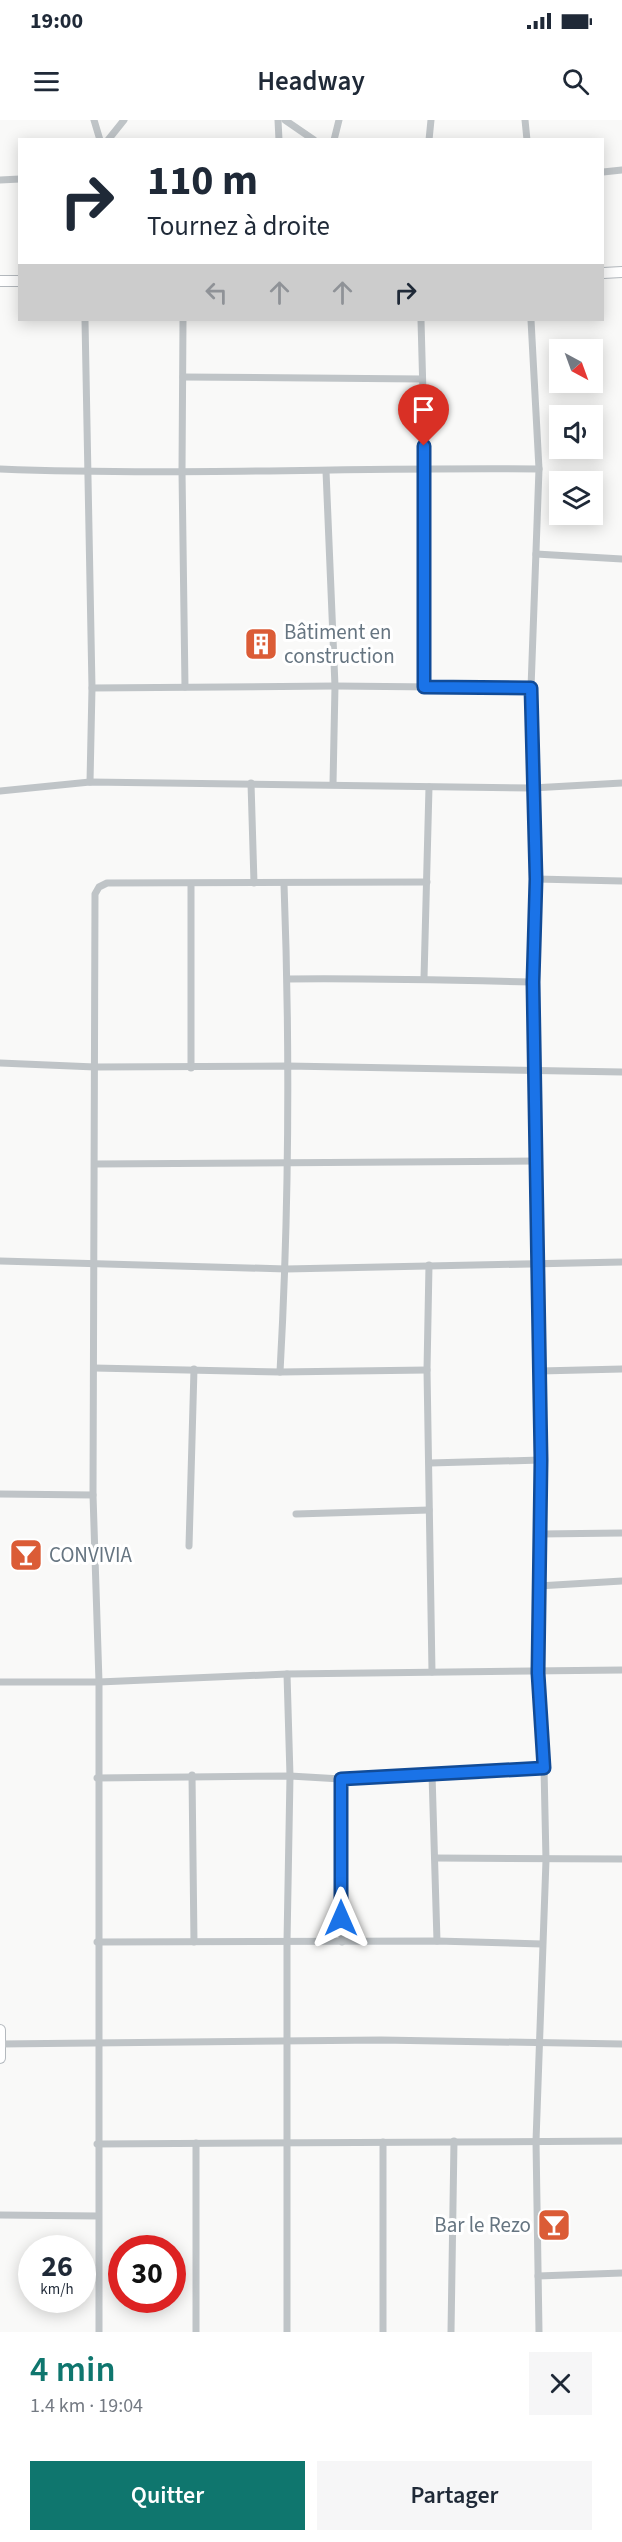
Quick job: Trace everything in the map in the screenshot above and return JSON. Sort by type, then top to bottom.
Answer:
[{"type":"street","points":[[94,120],[99,138]]},
{"type":"street","points":[[110,138],[124,120]]},
{"type":"street","points":[[278,120],[279,138]]},
{"type":"street","points":[[285,120],[311,138]]},
{"type":"street","points":[[334,138],[339,120]]},
{"type":"street","points":[[429,138],[430,120]]},
{"type":"street","points":[[525,120],[527,138]]},
{"type":"street","points":[[604,172],[622,170]]},
{"type":"street","points":[[0,180],[18,179]]},
{"type":"street","points":[[604,273],[622,272]]},
{"type":"street","points":[[0,281],[18,281]]},
{"type":"street","points":[[85,321],[92,688],[90,782]]},
{"type":"street","points":[[183,321],[182,471],[185,687]]},
{"type":"street","points":[[421,321],[425,468],[424,687]]},
{"type":"street","points":[[531,321],[539,469],[531,688],[536,879],[533,982],[541,1460],[538,1673],[544,1768],[546,1860],[536,2141],[539,2332]]},
{"type":"street","points":[[183,377],[422,379]]},
{"type":"street","points":[[0,469],[88,472],[539,469]]},
{"type":"street","points":[[326,471],[335,686],[333,784]]},
{"type":"street","points":[[536,554],[622,559]]},
{"type":"street","points":[[92,688],[335,686],[531,688]]},
{"type":"street","points":[[0,791],[90,782],[532,788],[622,783]]},
{"type":"street","points":[[251,783],[255,883]]},
{"type":"street","points":[[424,978],[429,787]]},
{"type":"street","points":[[536,879],[622,881]]},
{"type":"street","points":[[99,2332],[97,1778],[99,1682],[93,1495],[96,894],[99,887],[107,883],[190,885],[427,882]]},
{"type":"street","points":[[280,1372],[286,1269],[287,1161],[288,979],[284,884]]},
{"type":"street","points":[[190,885],[191,1068]]},
{"type":"street","points":[[288,979],[424,978],[454,982],[533,982]]},
{"type":"street","points":[[0,1063],[95,1067],[287,1066],[622,1072]]},
{"type":"street","points":[[95,1164],[536,1161]]},
{"type":"street","points":[[0,1261],[286,1269],[622,1262]]},
{"type":"street","points":[[429,1266],[427,1370],[432,1672]]},
{"type":"street","points":[[94,1368],[280,1372],[427,1370]]},
{"type":"street","points":[[189,1546],[194,1369]]},
{"type":"street","points":[[540,1371],[622,1369]]},
{"type":"street","points":[[430,1463],[541,1460]]},
{"type":"street","points":[[0,1494],[93,1495]]},
{"type":"street","points":[[296,1514],[429,1510]]},
{"type":"street","points":[[540,1534],[622,1533]]},
{"type":"street","points":[[538,1586],[622,1581]]},
{"type":"street","points":[[0,1682],[99,1682],[287,1674],[538,1673],[622,1670]]},
{"type":"street","points":[[287,1674],[290,1776],[287,1942],[287,2332]]},
{"type":"street","points":[[97,1778],[192,1775],[341,1779],[544,1768]]},
{"type":"street","points":[[432,1774],[437,1941]]},
{"type":"street","points":[[192,1775],[194,1942]]},
{"type":"street","points":[[341,1779],[342,1942]]},
{"type":"street","points":[[435,1858],[622,1859]]},
{"type":"street","points":[[97,1942],[437,1941],[542,1944]]},
{"type":"street","points":[[0,2030],[0,2058]]},
{"type":"street","points":[[0,2044],[381,2040],[622,2044]]},
{"type":"street","points":[[451,2332],[454,2141]]},
{"type":"street","points":[[97,2144],[622,2141]]},
{"type":"street","points":[[382,2332],[383,2142]]},
{"type":"street","points":[[196,2143],[196,2332]]},
{"type":"street","points":[[0,2215],[98,2216]]},
{"type":"street","points":[[538,2276],[622,2273]]},
{"type":"place","name":"Bâtiment en construction","points":[[261,644]]},
{"type":"place","name":"CONVIVIA","points":[[26,1555]]},
{"type":"place","name":"Bar le Rezo","points":[[554,2225]]},
{"type":"route","points":[[341,1918],[341,1779],[544,1768],[538,1673],[541,1460],[533,982],[536,879],[531,688],[424,687],[426,594],[424,446]]}]
